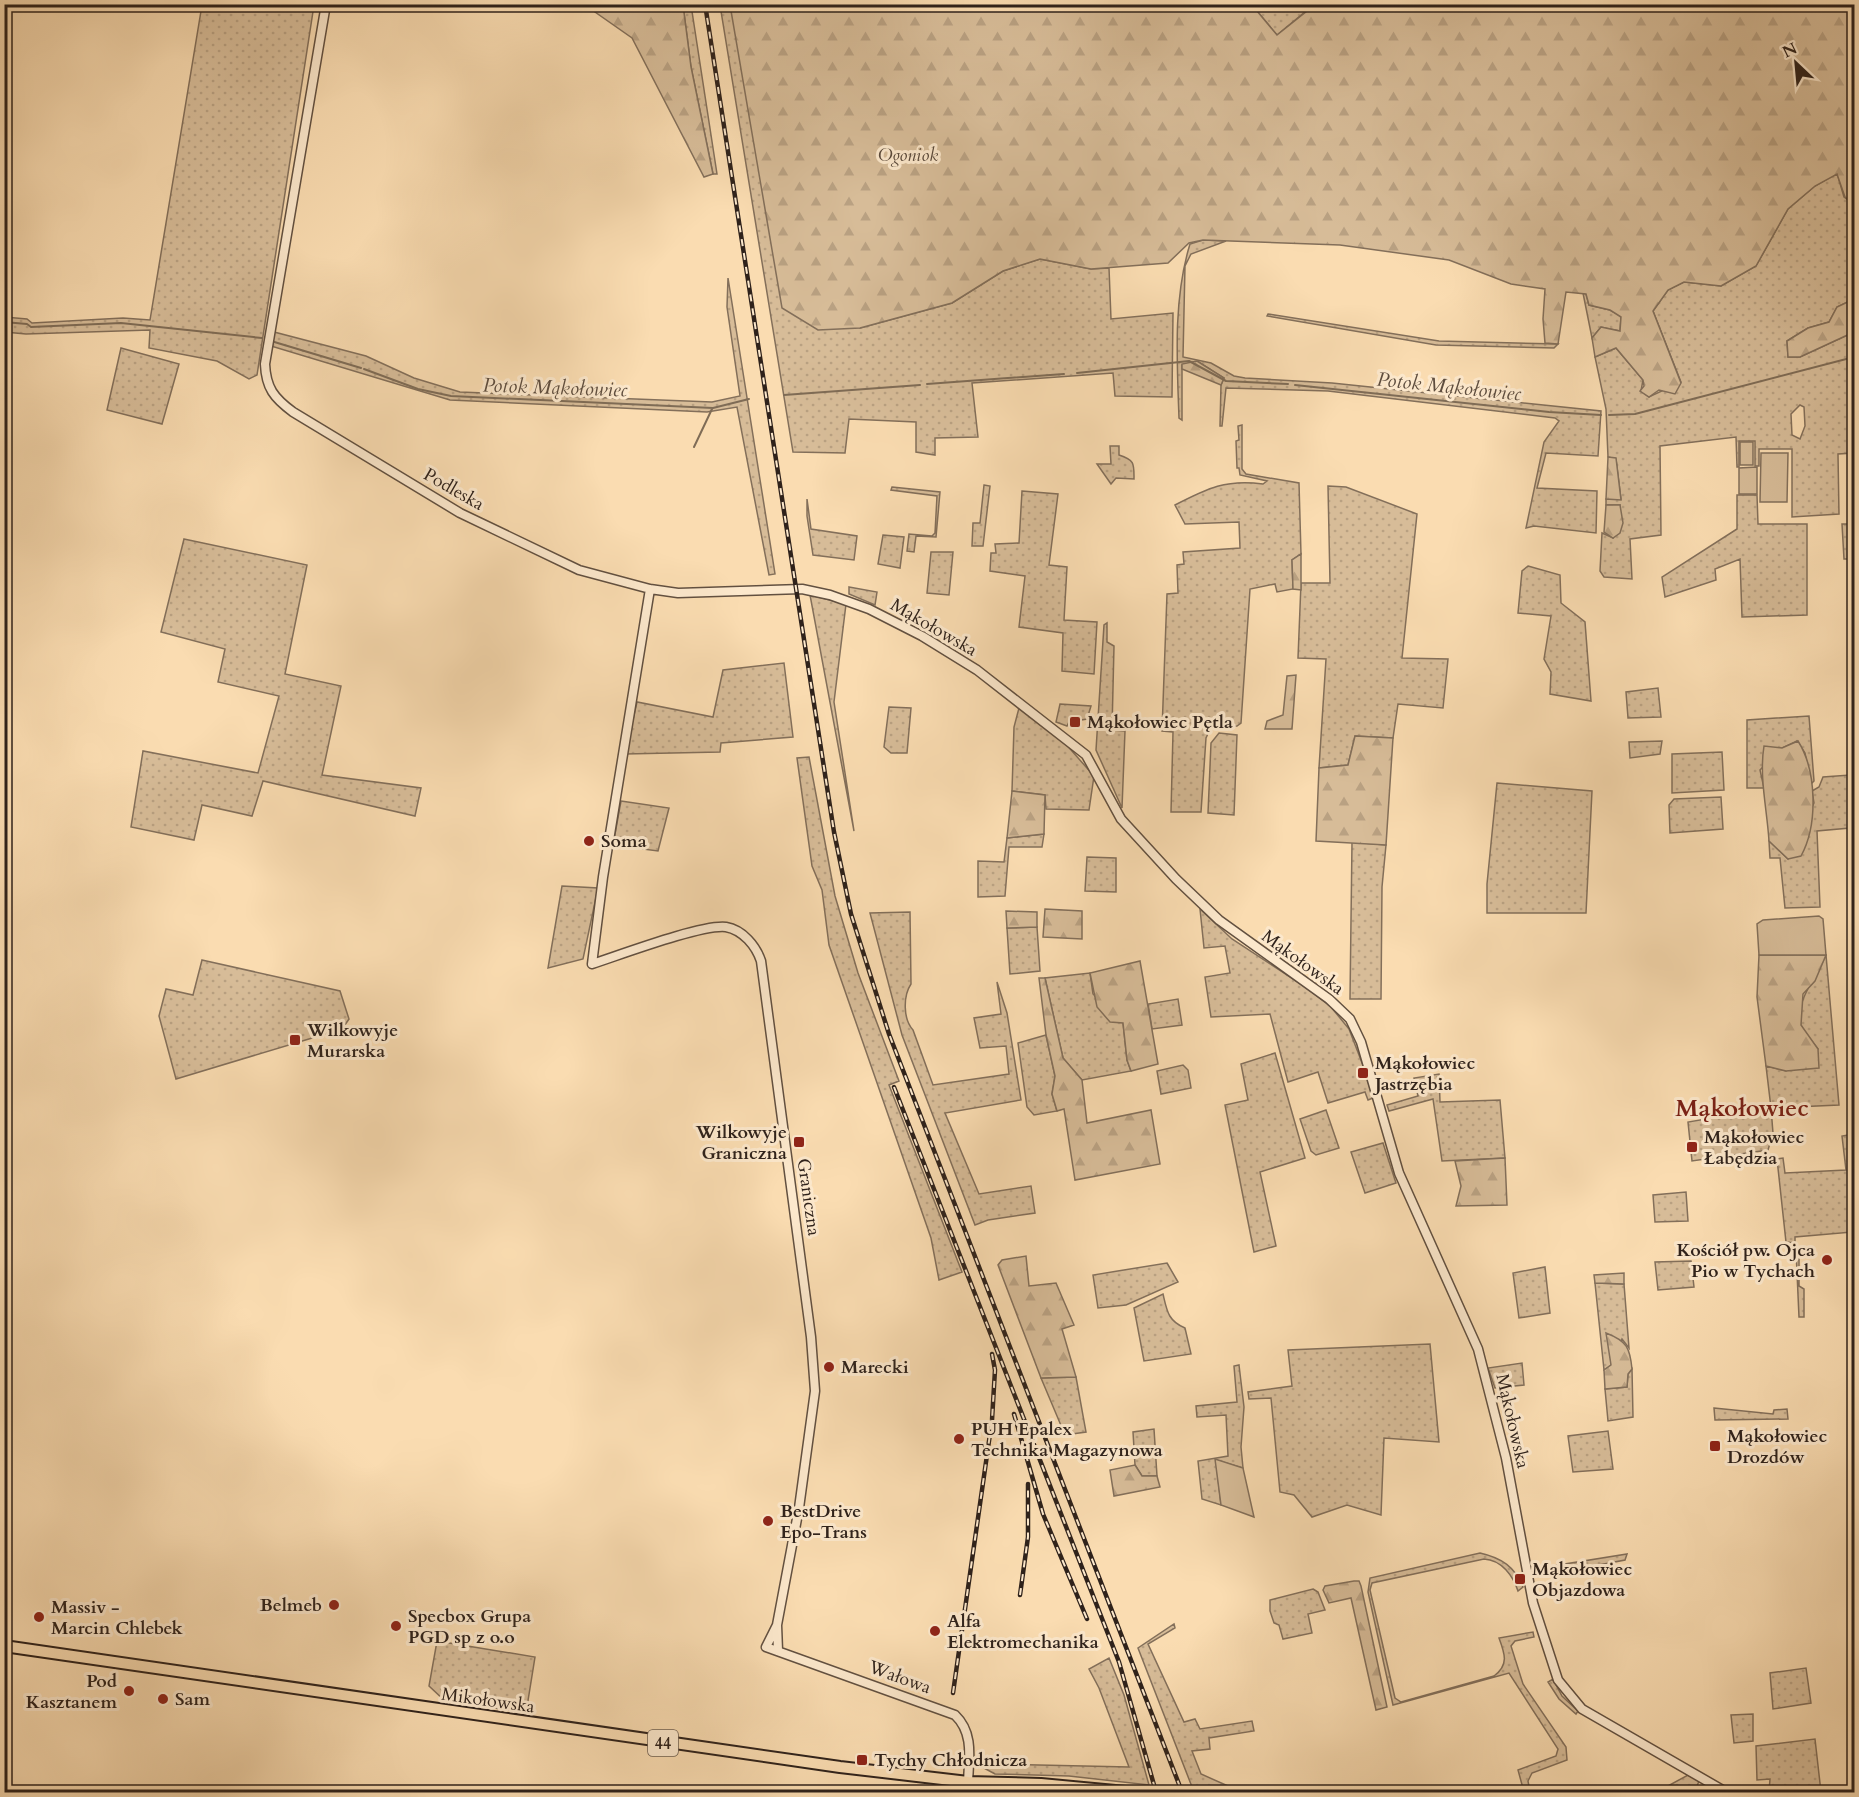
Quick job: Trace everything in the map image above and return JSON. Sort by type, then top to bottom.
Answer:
[{"type":"main road","name":"Mikołowska","points":[[4,1646],[647,1740],[968,1782],[1041,1784],[1126,1792]]},
{"type":"main road","name":"Mikołowska","points":[[968,1782],[1009,1792]]},
{"type":"street","name":"Podleska","points":[[326,4],[265,363],[269,389],[278,401],[293,412],[460,513],[579,570],[650,589]]},
{"type":"street","name":"Mąkołowska","points":[[650,589],[678,593],[795,588],[812,591],[869,609],[953,654],[1050,725],[1086,755],[1127,827],[1213,914],[1250,945],[1311,986],[1342,1011],[1355,1028],[1361,1042],[1407,1193],[1462,1309],[1478,1349],[1506,1458],[1533,1603],[1558,1680],[1582,1709],[1726,1792]]},
{"type":"street","name":"Graniczna","points":[[650,589],[603,877],[592,964],[698,932],[726,927],[746,937],[761,961],[811,1337],[815,1391],[799,1508],[777,1625]]},
{"type":"street","name":"Wałowa","points":[[777,1625],[766,1647],[955,1715],[966,1729],[969,1740],[968,1782]]},
{"type":"street","points":[[777,1625],[778,1651]]},
{"type":"green space","points":[[1311,4],[1312,6],[1277,35],[1252,5]]},
{"type":"green space","points":[[202,5],[314,5],[257,375],[249,379],[217,361],[149,348],[150,330],[26,334],[5,332],[5,317],[27,319],[32,323],[123,318],[150,320]]},
{"type":"green space","points":[[585,5],[683,5],[691,67],[713,174],[704,177],[632,38]]},
{"type":"green space","points":[[683,5],[691,5],[717,174],[713,174],[691,67]]},
{"type":"green space","points":[[720,5],[730,5],[860,328],[952,303],[1003,271],[1040,259],[1091,269],[1109,268],[1111,319],[1173,313],[1172,397],[1115,396],[1113,373],[972,383],[978,437],[935,438],[935,455],[916,452],[916,422],[849,419],[845,453],[793,452]]},
{"type":"green space","name":"Ogoniok","points":[[730,5],[1252,5],[1277,35],[1312,7],[1311,5],[1854,5],[1854,204],[1845,197],[1837,174],[1815,186],[1788,209],[1756,266],[1721,286],[1684,282],[1668,290],[1653,311],[1681,383],[1675,394],[1659,390],[1649,397],[1640,391],[1644,386],[1643,380],[1616,348],[1595,357],[1592,338],[1601,327],[1620,331],[1621,317],[1610,310],[1589,305],[1586,294],[1566,292],[1558,344],[1545,343],[1543,319],[1545,289],[1511,284],[1449,260],[1340,245],[1203,240],[1189,243],[1168,263],[1091,269],[1040,259],[1003,271],[952,303],[860,328],[818,330],[782,308]]},
{"type":"green space","points":[[1837,173],[1844,197],[1854,204],[1854,299],[1837,307],[1829,322],[1808,328],[1787,341],[1788,357],[1800,357],[1854,332],[1854,353],[1852,355],[1854,359],[1854,453],[1838,454],[1839,514],[1792,517],[1792,449],[1759,449],[1759,466],[1755,466],[1755,441],[1739,441],[1739,467],[1737,467],[1736,437],[1660,446],[1661,535],[1630,539],[1632,579],[1604,577],[1600,571],[1602,533],[1613,538],[1620,505],[1606,505],[1606,499],[1621,499],[1616,459],[1608,457],[1606,409],[1595,357],[1616,348],[1643,380],[1641,391],[1649,397],[1681,382],[1653,311],[1668,290],[1684,282],[1721,286],[1756,266],[1788,209],[1815,186]],"holes":[[[1800,405],[1804,407],[1805,426],[1800,439],[1792,435],[1791,414]]]},
{"type":"green space","points":[[1203,240],[1226,241],[1191,254],[1185,266],[1183,357],[1211,363],[1234,376],[1245,378],[1332,383],[1601,411],[1598,456],[1546,453],[1537,488],[1597,491],[1596,533],[1534,526],[1526,528],[1544,442],[1559,421],[1555,418],[1328,391],[1226,388],[1222,426],[1220,426],[1221,385],[1224,378],[1197,361],[1182,365],[1182,420],[1179,418],[1177,330],[1181,286],[1185,265],[1190,244]]},
{"type":"green space","points":[[728,278],[775,574],[769,575],[737,407],[707,412],[450,400],[271,346],[274,332],[366,356],[414,378],[460,392],[712,402],[740,396],[727,307]]},
{"type":"green space","points":[[1583,293],[1586,294],[1589,305],[1610,310],[1621,316],[1620,331],[1601,327],[1592,338]]},
{"type":"green space","points":[[1854,299],[1854,332],[1800,357],[1788,357],[1787,341],[1808,328],[1829,322],[1837,307]]},
{"type":"green space","points":[[1268,314],[1439,341],[1558,344],[1554,348],[1436,345],[1267,316]]},
{"type":"green space","points":[[121,348],[179,364],[162,424],[107,410]]},
{"type":"green space","points":[[1197,361],[1224,378],[1221,385],[1182,369],[1182,364]]},
{"type":"green space","points":[[1242,425],[1242,469],[1246,474],[1299,483],[1301,554],[1292,560],[1293,589],[1277,592],[1275,584],[1250,589],[1241,723],[1237,726],[1211,727],[1206,738],[1201,812],[1171,812],[1173,732],[1162,731],[1167,594],[1178,593],[1177,565],[1184,564],[1183,552],[1240,548],[1239,522],[1185,524],[1175,505],[1218,486],[1238,483],[1263,484],[1267,481],[1240,475],[1239,468],[1237,468],[1236,441],[1239,440],[1238,426]]},
{"type":"green space","points":[[1740,442],[1753,442],[1753,465],[1740,465]]},
{"type":"green space","points":[[1110,446],[1119,446],[1119,455],[1131,461],[1134,479],[1116,478],[1111,484],[1097,464],[1111,464]]},
{"type":"green space","points":[[1761,453],[1788,453],[1787,502],[1760,502]]},
{"type":"green space","points":[[1608,457],[1616,458],[1621,500],[1606,499]]},
{"type":"green space","points":[[1757,467],[1757,494],[1739,494],[1739,468]]},
{"type":"green space","points":[[984,485],[990,486],[983,546],[972,546],[973,523],[980,523]]},
{"type":"green space","points":[[1328,486],[1346,487],[1417,514],[1402,658],[1448,659],[1443,708],[1398,704],[1393,738],[1355,736],[1348,765],[1319,768],[1326,659],[1298,658],[1301,583],[1330,583]]},
{"type":"green space","points":[[892,487],[940,492],[936,537],[916,536],[914,552],[907,551],[909,534],[932,536],[935,533],[937,496],[891,490]]},
{"type":"green space","points":[[1022,491],[1058,494],[1049,565],[1067,567],[1064,620],[1097,622],[1094,674],[1062,671],[1063,633],[1019,627],[1025,576],[990,571],[991,553],[996,553],[995,544],[1019,543]]},
{"type":"green space","points":[[1737,495],[1757,495],[1758,524],[1807,524],[1807,615],[1742,617],[1740,559],[1715,569],[1716,580],[1665,597],[1662,577],[1737,529]]},
{"type":"green space","points":[[807,499],[811,529],[857,536],[854,560],[813,555],[807,516]]},
{"type":"green space","points":[[1606,505],[1620,505],[1623,523],[1620,533],[1613,538],[1604,532]]},
{"type":"green space","points":[[1842,524],[1854,524],[1854,559],[1844,559]]},
{"type":"green space","points":[[883,535],[904,537],[900,568],[878,564]]},
{"type":"green space","points":[[184,539],[307,565],[285,674],[341,686],[322,775],[421,788],[415,816],[263,781],[252,816],[202,805],[194,840],[131,827],[143,751],[258,773],[279,696],[218,682],[225,649],[161,632]]},
{"type":"green space","points":[[931,552],[953,552],[949,595],[927,593]]},
{"type":"green space","points":[[1301,554],[1301,590],[1293,589],[1292,560]]},
{"type":"green space","points":[[1528,566],[1560,575],[1561,603],[1585,622],[1591,701],[1550,694],[1551,672],[1544,659],[1551,616],[1518,613],[1522,571]]},
{"type":"green space","points":[[849,587],[877,592],[875,605],[849,594]]},
{"type":"green space","points":[[810,595],[846,604],[834,702],[854,831]]},
{"type":"green space","points":[[1107,623],[1107,642],[1114,646],[1112,730],[1125,731],[1122,808],[1096,750],[1104,625]]},
{"type":"green space","points":[[784,663],[793,737],[721,743],[720,752],[625,754],[637,702],[713,717],[723,670]]},
{"type":"green space","points":[[1296,675],[1292,729],[1265,729],[1267,721],[1283,715],[1287,676]]},
{"type":"green space","points":[[1658,688],[1661,717],[1628,718],[1626,692]]},
{"type":"green space","points":[[1060,704],[1091,706],[1087,719],[1069,722],[1067,726],[1056,722]]},
{"type":"green space","points":[[889,707],[911,708],[907,753],[891,753],[884,747]]},
{"type":"green space","points":[[1019,708],[1064,742],[1094,776],[1089,810],[1046,809],[1045,795],[1012,791],[1014,727]]},
{"type":"green space","points":[[1809,716],[1814,781],[1811,784],[1805,753],[1797,741],[1782,748],[1760,770],[1764,788],[1747,788],[1747,720]]},
{"type":"green space","points":[[1219,733],[1237,735],[1234,815],[1208,813],[1211,743]]},
{"type":"green space","points":[[1355,736],[1393,738],[1386,845],[1316,841],[1319,768],[1348,765]]},
{"type":"green space","points":[[1662,741],[1660,754],[1630,758],[1629,742]]},
{"type":"green space","points":[[1798,741],[1809,767],[1813,814],[1807,843],[1801,856],[1788,859],[1769,841],[1763,781],[1764,746],[1782,748]]},
{"type":"green space","points":[[1722,752],[1724,790],[1672,793],[1672,754]]},
{"type":"green space","points":[[809,757],[835,896],[858,973],[899,1081],[889,1085],[962,1272],[939,1280],[931,1238],[829,945],[822,890],[812,866],[797,758]]},
{"type":"green space","points":[[1850,775],[1850,828],[1817,831],[1820,907],[1785,908],[1780,858],[1770,858],[1769,841],[1788,859],[1814,803],[1812,791],[1819,787],[1823,777]]},
{"type":"green space","points":[[1497,783],[1592,791],[1586,913],[1487,913],[1487,884]]},
{"type":"green space","points":[[1012,791],[1045,795],[1044,834],[1007,838]]},
{"type":"green space","points":[[1721,797],[1723,829],[1670,833],[1669,805],[1674,799]]},
{"type":"green space","points":[[621,801],[669,808],[658,851],[613,845]]},
{"type":"green space","points":[[1044,834],[1042,847],[1009,847],[1005,896],[978,897],[978,861],[1004,862],[1007,838]]},
{"type":"green space","points":[[1352,842],[1386,845],[1382,887],[1381,999],[1350,999]]},
{"type":"green space","points":[[1087,857],[1116,858],[1116,892],[1085,891]]},
{"type":"green space","points":[[562,886],[598,888],[583,959],[548,968]]},
{"type":"green space","points":[[1045,909],[1082,911],[1082,939],[1043,937]]},
{"type":"green space","points":[[1200,909],[1232,939],[1304,986],[1331,1007],[1349,1029],[1364,1068],[1361,1070],[1364,1079],[1367,1078],[1373,1098],[1368,1100],[1365,1092],[1328,1103],[1318,1072],[1288,1082],[1270,1014],[1211,1017],[1205,977],[1230,973],[1225,946],[1204,948]]},
{"type":"green space","points":[[1006,911],[1037,912],[1037,927],[1007,928]]},
{"type":"green space","points":[[910,912],[911,984],[905,1007],[907,1020],[913,1030],[933,1085],[1009,1074],[1006,1046],[980,1048],[974,1018],[1001,1014],[997,982],[1007,1013],[1021,1100],[945,1113],[979,1194],[1031,1186],[1035,1213],[988,1220],[975,1225],[902,1035],[870,913]]},
{"type":"green space","points":[[1819,916],[1823,919],[1826,955],[1759,955],[1757,924],[1763,920]]},
{"type":"green space","points":[[1037,927],[1040,971],[1010,974],[1007,928]]},
{"type":"green space","points":[[1759,955],[1826,955],[1815,981],[1803,994],[1801,1025],[1818,1049],[1819,1068],[1786,1071],[1766,1066],[1757,997]]},
{"type":"green space","points":[[1826,955],[1839,1105],[1771,1108],[1766,1066],[1786,1071],[1818,1049],[1802,1028],[1800,1016],[1803,998]]},
{"type":"green space","points":[[202,960],[340,991],[349,1019],[342,1029],[176,1079],[159,1016],[166,989],[193,995]]},
{"type":"green space","points":[[1140,961],[1158,1064],[1131,1071],[1127,1060],[1123,1023],[1110,1022],[1097,1007],[1090,973]]},
{"type":"green space","points":[[1090,973],[1093,994],[1123,1023],[1127,1060],[1131,1071],[1082,1080],[1063,1058],[1045,978]]},
{"type":"green space","points":[[1039,978],[1045,978],[1063,1058],[1082,1080],[1087,1123],[1151,1110],[1160,1164],[1075,1180],[1064,1109],[1057,1111],[1052,1094],[1055,1076],[1046,1035]]},
{"type":"green space","points":[[1178,999],[1182,1025],[1152,1029],[1148,1004]]},
{"type":"green space","points":[[1046,1035],[1055,1076],[1052,1094],[1057,1111],[1034,1115],[1027,1107],[1018,1043]]},
{"type":"green space","points":[[1275,1053],[1305,1158],[1260,1172],[1276,1246],[1254,1252],[1225,1105],[1248,1100],[1241,1064]]},
{"type":"green space","points":[[1183,1065],[1188,1070],[1191,1088],[1161,1094],[1157,1071]]},
{"type":"green space","points":[[1439,1074],[1440,1102],[1500,1100],[1505,1158],[1442,1161],[1433,1099],[1389,1111],[1387,1105],[1418,1096],[1414,1078]]},
{"type":"green space","points":[[1771,1108],[1773,1133],[1768,1150],[1692,1161],[1688,1122]]},
{"type":"green space","points":[[1326,1110],[1339,1148],[1316,1155],[1311,1151],[1300,1119]]},
{"type":"green space","points":[[1854,1134],[1854,1284],[1852,1232],[1795,1237],[1795,1243],[1786,1242],[1777,1159],[1783,1158],[1785,1173],[1846,1170],[1842,1136]]},
{"type":"green space","points":[[1383,1143],[1396,1183],[1365,1193],[1351,1152]]},
{"type":"green space","points":[[1505,1158],[1507,1205],[1456,1206],[1461,1186],[1455,1161]]},
{"type":"green space","points":[[1686,1192],[1688,1221],[1655,1222],[1653,1195]]},
{"type":"green space","points":[[1796,1250],[1799,1254],[1799,1286],[1804,1289],[1804,1317],[1799,1317]]},
{"type":"green space","points":[[1026,1256],[1029,1286],[1056,1283],[1074,1325],[1062,1329],[1076,1377],[1041,1378],[998,1265],[1002,1260]]},
{"type":"green space","points":[[1691,1261],[1694,1287],[1658,1290],[1655,1262]]},
{"type":"green space","points":[[1167,1263],[1178,1282],[1126,1305],[1098,1308],[1093,1275]]},
{"type":"green space","points":[[1545,1267],[1550,1313],[1519,1318],[1513,1273]]},
{"type":"green space","points":[[1624,1273],[1624,1284],[1595,1283],[1594,1275]]},
{"type":"green space","points":[[1595,1283],[1624,1284],[1629,1348],[1622,1339],[1611,1365],[1604,1370]]},
{"type":"green space","points":[[1163,1294],[1172,1319],[1185,1328],[1191,1354],[1144,1361],[1134,1308]]},
{"type":"green space","points":[[1606,1333],[1623,1342],[1628,1350],[1632,1369],[1628,1374],[1627,1387],[1605,1389],[1604,1370],[1611,1365]]},
{"type":"green space","points":[[1430,1344],[1439,1442],[1384,1438],[1381,1515],[1347,1505],[1312,1517],[1294,1495],[1280,1492],[1271,1398],[1249,1399],[1248,1392],[1292,1386],[1288,1350]]},
{"type":"green space","points":[[1522,1363],[1524,1385],[1495,1388],[1488,1368]]},
{"type":"green space","points":[[1239,1365],[1244,1407],[1241,1447],[1243,1468],[1216,1460],[1221,1505],[1202,1499],[1198,1461],[1228,1456],[1226,1415],[1197,1417],[1196,1406],[1237,1402],[1234,1366]]},
{"type":"green space","points":[[1632,1369],[1633,1417],[1608,1421],[1605,1389],[1627,1387],[1628,1374]]},
{"type":"green space","points":[[1076,1377],[1086,1432],[1065,1435],[1041,1378]]},
{"type":"green space","points":[[1714,1408],[1773,1414],[1774,1410],[1787,1409],[1788,1419],[1715,1420]]},
{"type":"green space","points":[[1154,1429],[1157,1476],[1142,1476],[1135,1465],[1133,1432]]},
{"type":"green space","points":[[1608,1431],[1613,1469],[1573,1472],[1568,1436]]},
{"type":"green space","points":[[1215,1459],[1243,1468],[1254,1517],[1221,1505]]},
{"type":"green space","points":[[1135,1465],[1142,1476],[1157,1476],[1160,1487],[1114,1496],[1110,1470]]},
{"type":"green space","points":[[1480,1553],[1507,1564],[1523,1587],[1518,1591],[1506,1570],[1496,1562],[1484,1559],[1372,1583],[1370,1590],[1395,1698],[1401,1702],[1494,1676],[1504,1663],[1499,1638],[1533,1632],[1534,1637],[1515,1641],[1511,1646],[1523,1684],[1566,1747],[1567,1760],[1532,1773],[1528,1781],[1530,1792],[1524,1792],[1518,1770],[1556,1756],[1558,1749],[1509,1673],[1393,1705],[1368,1592],[1370,1578]]},
{"type":"green space","points":[[1627,1554],[1625,1560],[1535,1577],[1534,1569]]},
{"type":"green space","points":[[1359,1581],[1361,1586],[1387,1707],[1376,1710],[1351,1598],[1329,1603],[1323,1590],[1325,1586]]},
{"type":"green space","points":[[1313,1589],[1318,1592],[1325,1610],[1308,1614],[1312,1633],[1283,1639],[1279,1625],[1274,1623],[1270,1611],[1270,1600]]},
{"type":"green space","points":[[1174,1624],[1175,1628],[1148,1644],[1184,1722],[1195,1719],[1200,1729],[1252,1721],[1254,1731],[1209,1738],[1210,1749],[1192,1751],[1201,1774],[1228,1786],[1267,1792],[1194,1792],[1138,1648]]},
{"type":"green space","points":[[437,1641],[535,1657],[526,1713],[444,1700],[429,1686]]},
{"type":"green space","points":[[1109,1658],[1124,1695],[1149,1785],[1069,1776],[995,1774],[984,1768],[986,1759],[994,1764],[1129,1767],[1099,1688],[1089,1669]]},
{"type":"green space","points":[[1806,1668],[1811,1703],[1773,1709],[1770,1673]]},
{"type":"green space","points":[[1553,1679],[1562,1696],[1578,1711],[1576,1714],[1559,1699],[1548,1682]]},
{"type":"green space","points":[[1753,1714],[1753,1741],[1734,1743],[1731,1715]]},
{"type":"green space","points":[[1815,1739],[1821,1792],[1769,1792],[1770,1779],[1757,1780],[1756,1746]]},
{"type":"green space","points":[[1688,1775],[1699,1781],[1697,1786],[1704,1789],[1701,1792],[1657,1792]]},
{"type":"waterway","name":"Potok Mąkołowiec","points":[[4,322],[27,324],[31,327],[121,323],[262,338]]},
{"type":"waterway","name":"Potok Mąkołowiec","points":[[271,341],[361,368]]},
{"type":"waterway","name":"Potok Mąkołowiec","points":[[1609,415],[1635,414],[1854,357]]},
{"type":"waterway","name":"Potok Mąkołowiec","points":[[1077,373],[1189,361],[1226,381],[1288,384]]},
{"type":"waterway","name":"Potok Mąkołowiec","points":[[364,369],[418,389],[451,396],[713,408],[749,399]]},
{"type":"waterway","name":"Potok Mąkołowiec","points":[[927,384],[1064,374]]},
{"type":"waterway","name":"Potok Mąkołowiec","points":[[784,395],[920,385]]},
{"type":"waterway","name":"Potok Mąkołowiec","points":[[1295,385],[1549,412],[1601,415]]},
{"type":"waterway","points":[[694,447],[712,409]]},
{"type":"railway","points":[[705,4],[834,832],[851,914],[889,1034],[1182,1792]]},
{"type":"railway","points":[[894,1087],[1119,1662],[1156,1792]]},
{"type":"railway","points":[[953,1693],[992,1420],[995,1370],[992,1354]]},
{"type":"railway","points":[[1014,1414],[1043,1514],[1087,1619]]},
{"type":"railway","points":[[1020,1595],[1028,1537],[1028,1484]]},
{"type":"place","name":"Mąkołowiec Pętla","points":[[1075,722]]},
{"type":"place","name":"Soma","points":[[589,841]]},
{"type":"place","name":"Wilkowyje Murarska","points":[[295,1040]]},
{"type":"place","name":"Mąkołowiec Jastrzębia","points":[[1363,1073]]},
{"type":"place","name":"Wilkowyje Graniczna","points":[[799,1142]]},
{"type":"place","name":"Mąkołowiec Łabędzia","points":[[1692,1147]]},
{"type":"place","name":"Kościół pw. Ojca Pio w Tychach","points":[[1827,1260]]},
{"type":"place","name":"Marecki","points":[[829,1367]]},
{"type":"place","name":"PUH Epalex Technika Magazynowa","points":[[959,1439]]},
{"type":"place","name":"Mąkołowiec Drozdów","points":[[1715,1446]]},
{"type":"place","name":"BestDrive Epo-Trans","points":[[768,1521]]},
{"type":"place","name":"Mąkołowiec Objazdowa","points":[[1520,1579]]},
{"type":"place","name":"Belmeb","points":[[334,1605]]},
{"type":"place","name":"Massiv - Marcin Chlebek","points":[[39,1617]]},
{"type":"place","name":"Specbox Grupa PGD sp z o.o","points":[[396,1626]]},
{"type":"place","name":"Alfa Elektromechanika","points":[[935,1631]]},
{"type":"place","name":"Pod Kasztanem","points":[[129,1691]]},
{"type":"place","name":"Sam","points":[[163,1699]]},
{"type":"place","name":"Tychy Chłodnicza","points":[[862,1760]]},
{"type":"district","name":"Mąkołowiec","points":[[1742,1108]]}]
